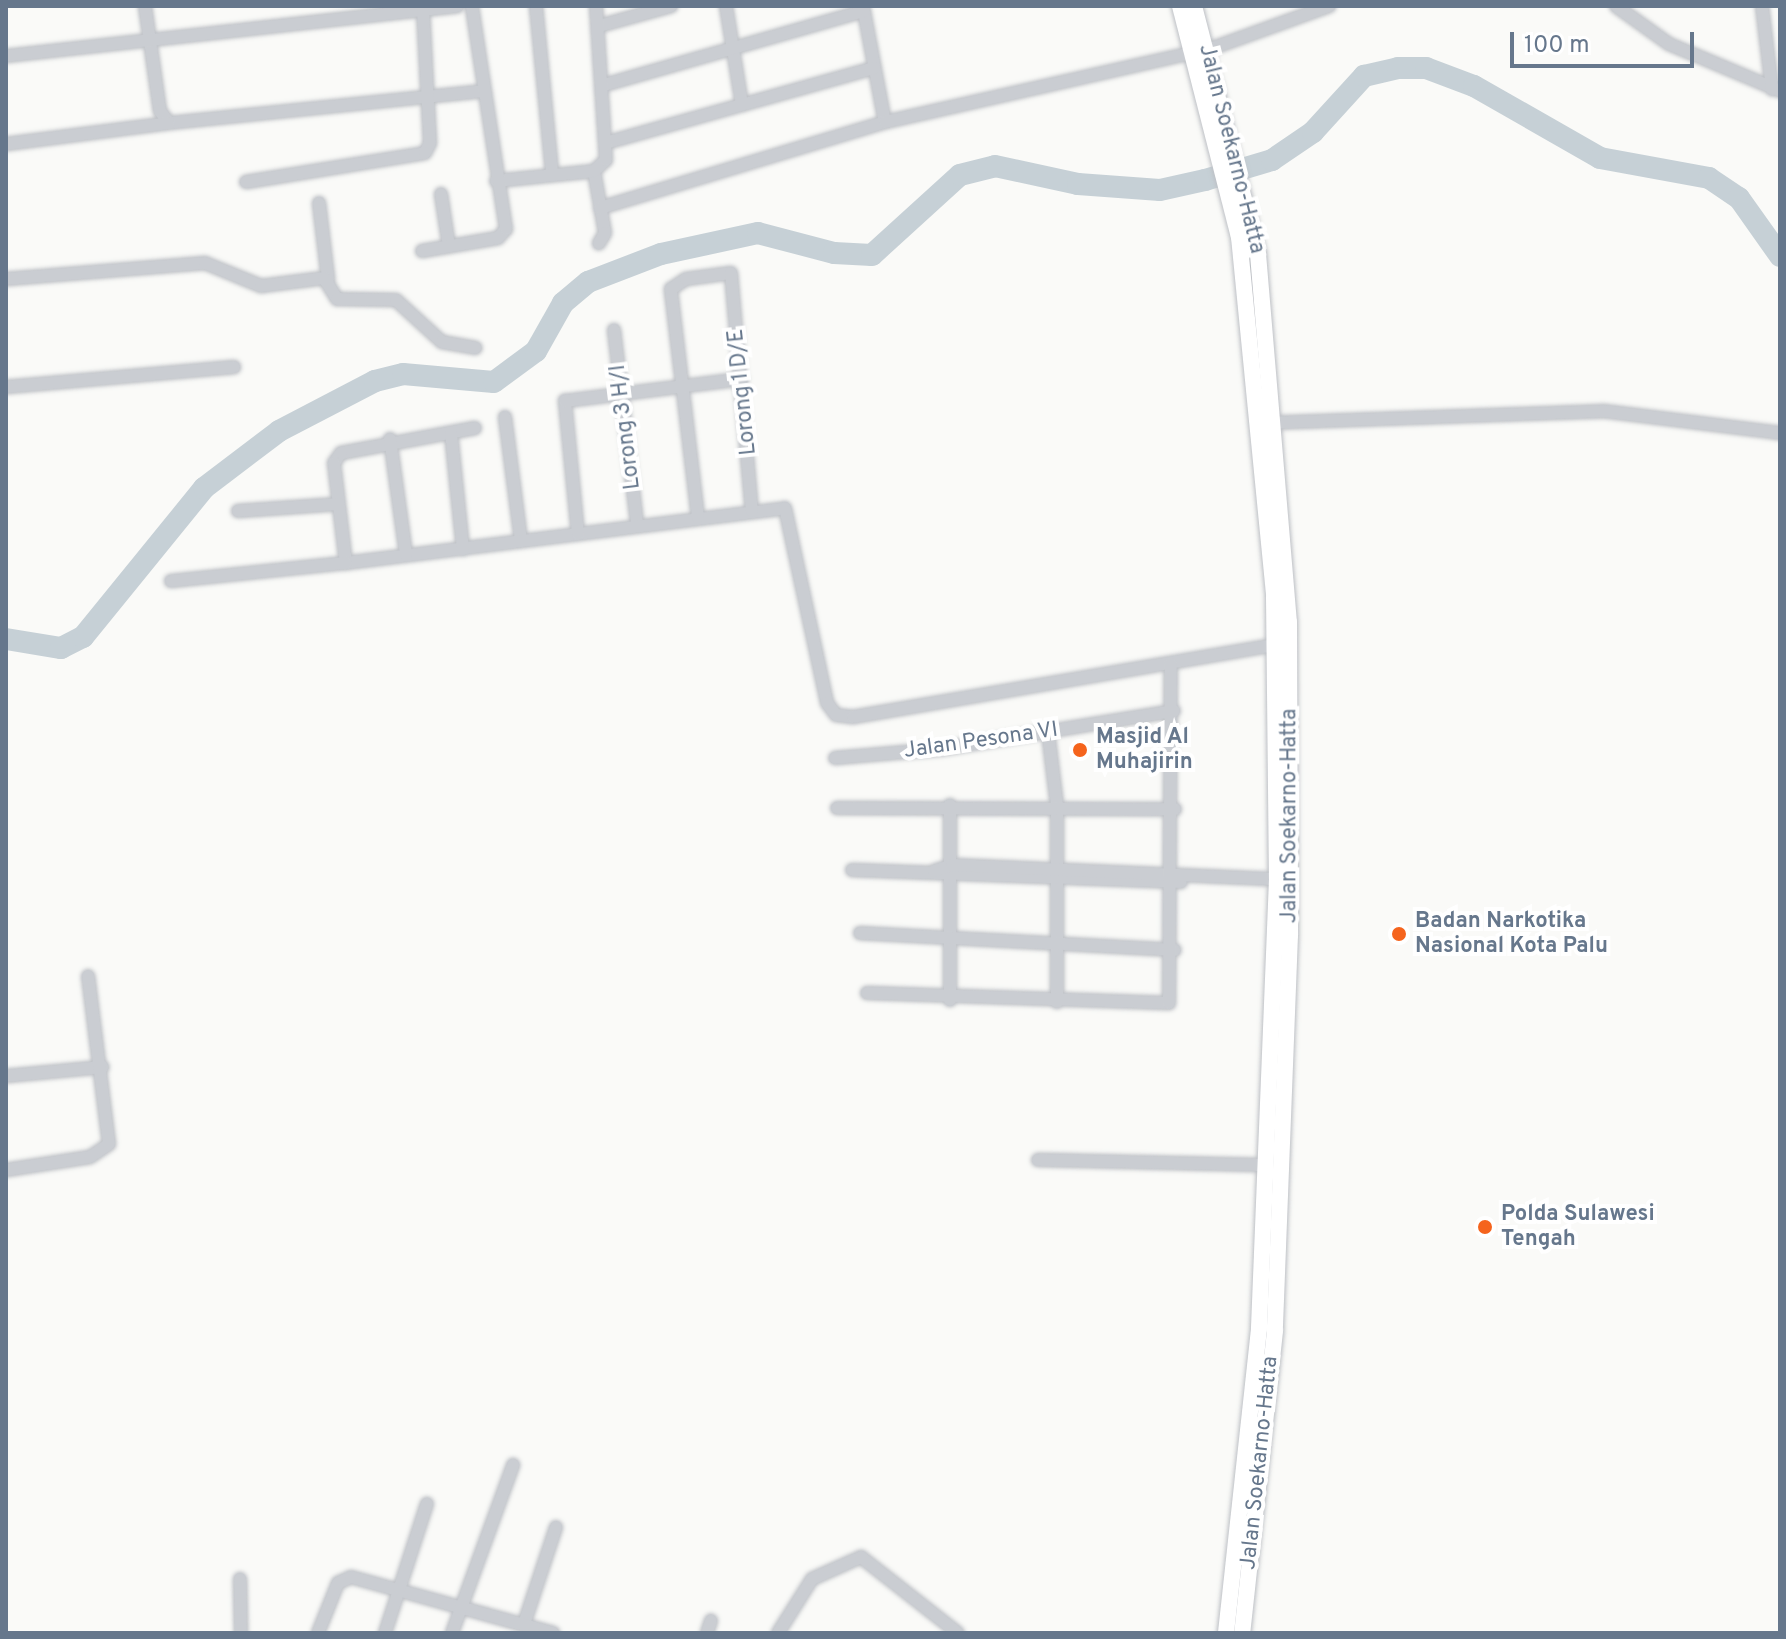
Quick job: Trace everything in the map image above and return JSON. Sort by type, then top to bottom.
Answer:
[{"type":"main road","name":"Jalan Soekarno-Hatta","points":[[1180,6],[1201,51]]},
{"type":"main road","name":"Jalan Soekarno-Hatta","points":[[1194,6],[1201,51],[1239,196],[1288,609],[1276,1119],[1266,1165],[1259,1329],[1242,1564],[1242,1633]]},
{"type":"main road","name":"Jalan Soekarno-Hatta","points":[[1226,1633],[1242,1564],[1275,1331],[1277,879],[1284,804],[1266,423]]},
{"type":"street","points":[[145,6],[160,111],[169,123]]},
{"type":"street","points":[[6,56],[457,6]]},
{"type":"street","points":[[422,251],[504,235],[472,6]]},
{"type":"street","points":[[536,6],[552,172]]},
{"type":"street","points":[[496,181],[552,172],[594,171],[606,160],[609,142],[596,6]]},
{"type":"street","points":[[726,6],[742,105]]},
{"type":"street","points":[[600,208],[885,122],[1201,51],[1306,10],[1329,6]]},
{"type":"street","points":[[1616,6],[1669,44],[1776,90]]},
{"type":"street","points":[[1762,6],[1776,90]]},
{"type":"street","points":[[599,26],[664,7]]},
{"type":"street","points":[[604,85],[863,9],[885,122]]},
{"type":"street","points":[[246,182],[425,153],[427,96],[423,11]]},
{"type":"street","points":[[609,142],[874,68]]},
{"type":"street","points":[[6,144],[169,123],[484,91]]},
{"type":"street","points":[[594,171],[600,208],[599,243]]},
{"type":"street","points":[[441,194],[449,246]]},
{"type":"street","points":[[319,203],[328,279],[337,299],[396,300],[442,342],[475,348]]},
{"type":"street","points":[[6,279],[205,263],[261,286],[328,279]]},
{"type":"street","name":"Lorong 1 D/E","points":[[683,389],[671,289],[686,279],[731,273],[752,511]]},
{"type":"street","name":"Lorong 3 H/I","points":[[614,330],[637,524]]},
{"type":"street","points":[[6,387],[234,367]]},
{"type":"street","points":[[578,534],[565,401],[622,397],[742,379]]},
{"type":"street","points":[[683,389],[698,517]]},
{"type":"street","points":[[1266,423],[1603,411],[1780,433]]},
{"type":"street","points":[[505,417],[521,541]]},
{"type":"street","points":[[346,563],[337,458],[348,448],[475,428]]},
{"type":"street","points":[[451,433],[463,549]]},
{"type":"street","points":[[390,439],[406,555]]},
{"type":"street","points":[[238,511],[339,504]]},
{"type":"street","points":[[171,581],[463,549],[698,517],[752,511],[789,512],[827,703],[836,715],[910,712],[1275,645]]},
{"type":"street","points":[[867,993],[950,1000],[1166,1006],[1175,950],[1171,664]]},
{"type":"street","name":"Jalan Pesona VI","points":[[835,758],[1048,732],[1174,711]]},
{"type":"street","points":[[1048,732],[1057,805],[1057,1002]]},
{"type":"street","points":[[950,805],[950,1000]]},
{"type":"street","points":[[837,808],[1057,805],[1175,809]]},
{"type":"street","points":[[852,870],[950,870],[1174,880],[1277,879]]},
{"type":"street","points":[[860,933],[1059,941],[1175,950]]},
{"type":"street","points":[[6,1170],[103,1151],[110,1133],[88,976]]},
{"type":"street","points":[[6,1076],[103,1067]]},
{"type":"street","points":[[1038,1160],[1266,1165]]},
{"type":"street","points":[[452,1633],[513,1465]]},
{"type":"street","points":[[385,1633],[427,1504]]},
{"type":"street","points":[[518,1627],[556,1527]]},
{"type":"street","points":[[778,1633],[812,1579],[861,1557],[958,1633]]},
{"type":"street","points":[[240,1579],[241,1633]]},
{"type":"street","points":[[318,1633],[343,1579],[518,1627],[553,1633]]},
{"type":"waterway","points":[[6,639],[61,648],[83,637],[204,488],[279,431],[375,381],[403,374],[494,382],[536,351],[563,303],[588,282],[661,254],[758,233],[834,253],[872,255],[960,175],[995,166],[1078,184],[1160,190],[1205,180],[1272,160],[1313,132],[1364,76],[1398,68],[1426,68],[1474,86],[1600,158],[1709,178],[1739,198],[1780,256]]},
{"type":"place","name":"Masjid Al Muhajirin","points":[[1080,750]]},
{"type":"place","name":"Badan Narkotika Nasional Kota Palu","points":[[1399,934]]},
{"type":"place","name":"Polda Sulawesi Tengah","points":[[1485,1227]]}]
